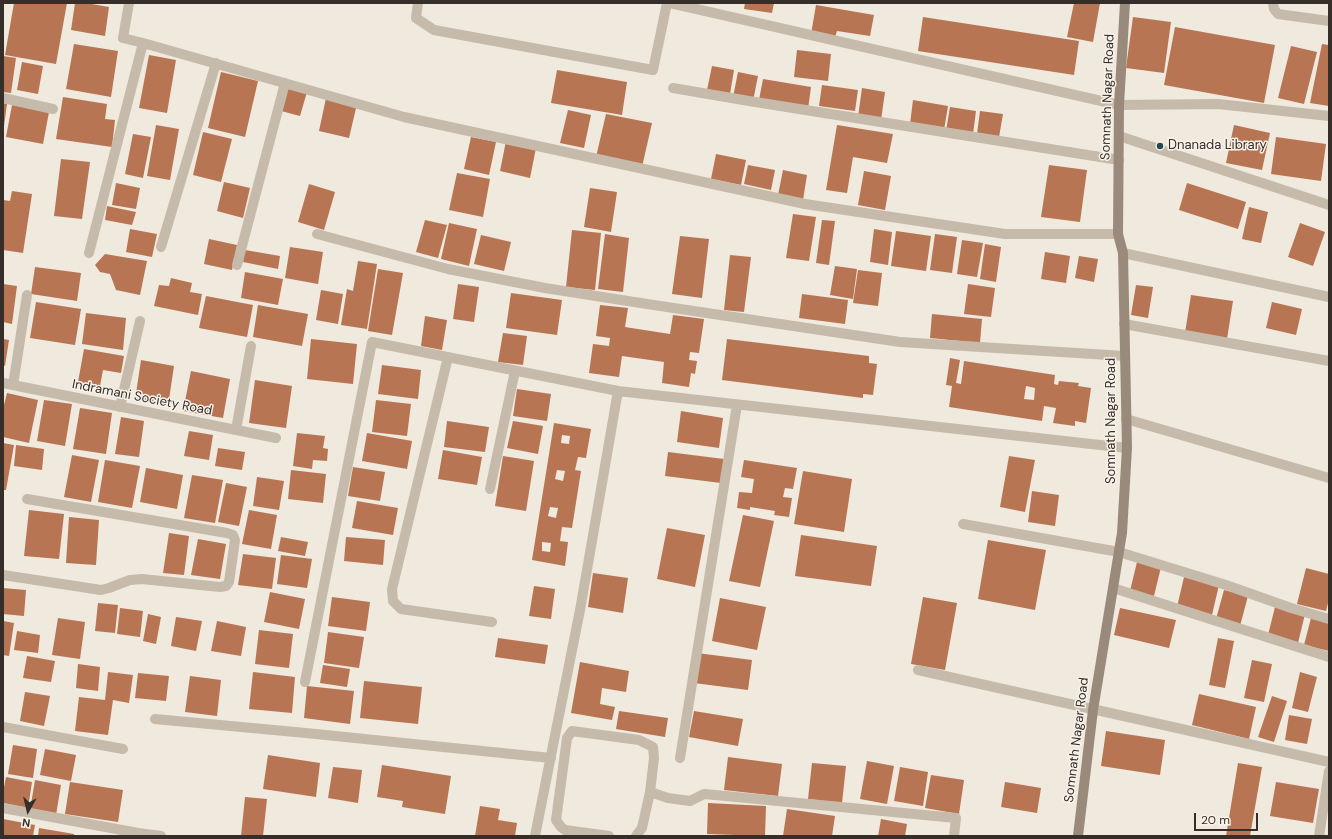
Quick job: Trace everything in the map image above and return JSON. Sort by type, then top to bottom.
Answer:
[{"type":"street","points":[[129,3],[123,38],[404,117],[805,204],[1005,234],[1118,234]]},
{"type":"street","points":[[418,3],[416,18],[434,30],[653,70],[669,3],[1119,105],[1218,104],[1329,116]]},
{"type":"street","name":"Somnath Nagar Road","points":[[1078,836],[1092,710],[1122,533],[1127,448],[1123,252],[1118,234],[1119,105],[1125,3]]},
{"type":"street","points":[[1273,3],[1274,9],[1278,14],[1329,21]]},
{"type":"street","points":[[89,253],[143,43]]},
{"type":"street","points":[[161,248],[216,63]]},
{"type":"street","points":[[237,265],[285,83]]},
{"type":"street","points":[[673,88],[1119,160]]},
{"type":"street","points":[[3,98],[53,109]]},
{"type":"street","points":[[1119,136],[1329,205]]},
{"type":"street","points":[[317,234],[448,269],[545,288],[654,305],[900,342],[1125,356]]},
{"type":"street","points":[[1123,252],[1329,297]]},
{"type":"street","points":[[8,384],[27,295]]},
{"type":"street","points":[[120,407],[140,321]]},
{"type":"street","points":[[1124,324],[1329,362]]},
{"type":"street","points":[[305,682],[372,342],[618,391],[1127,448]]},
{"type":"street","points":[[236,430],[252,346]]},
{"type":"street","points":[[448,357],[392,589],[393,601],[400,609],[492,622]]},
{"type":"street","points":[[490,489],[515,371]]},
{"type":"street","name":"Indramani Society Road","points":[[8,384],[276,438]]},
{"type":"street","points":[[535,836],[580,610],[618,391]]},
{"type":"street","points":[[680,758],[737,405]]},
{"type":"street","points":[[1126,419],[1329,478]]},
{"type":"street","points":[[3,575],[101,590],[130,580],[142,579],[220,587],[226,586],[229,582],[235,540],[233,535],[227,532],[27,499]]},
{"type":"street","points":[[963,524],[1119,552],[1329,619]]},
{"type":"street","points":[[1113,588],[1329,657]]},
{"type":"street","points":[[918,670],[1329,762]]},
{"type":"street","points":[[155,719],[551,758]]},
{"type":"street","points":[[3,727],[123,749]]},
{"type":"street","points":[[609,836],[591,835],[565,830],[556,820],[567,738],[572,731],[639,740],[653,747],[654,758],[650,792],[642,828],[636,836]]},
{"type":"street","points":[[1319,836],[1329,771]]},
{"type":"street","points":[[650,792],[668,798],[690,800],[704,794],[956,818],[954,836]]},
{"type":"street","points":[[3,808],[138,833],[162,836]]},
{"type":"building","points":[[14,3],[67,3],[56,64],[5,55]]},
{"type":"building","points":[[75,3],[86,3],[109,7],[105,36],[71,30]]},
{"type":"building","points":[[745,3],[774,3],[772,13],[744,9]]},
{"type":"building","points":[[1074,3],[1100,3],[1093,42],[1067,37]]},
{"type":"building","points":[[816,5],[874,15],[870,36],[837,31],[835,37],[811,34]]},
{"type":"building","points":[[923,17],[1079,41],[1074,75],[918,51]]},
{"type":"building","points":[[1133,17],[1171,22],[1164,73],[1126,68]]},
{"type":"building","points":[[1175,27],[1275,45],[1264,103],[1164,85]]},
{"type":"building","points":[[74,44],[118,51],[111,97],[66,89]]},
{"type":"building","points":[[1322,44],[1329,45],[1329,106],[1310,103]]},
{"type":"building","points":[[1291,46],[1317,52],[1304,104],[1278,98]]},
{"type":"building","points":[[797,50],[831,54],[828,81],[794,77]]},
{"type":"building","points":[[149,55],[176,60],[167,113],[139,108]]},
{"type":"building","points":[[3,56],[16,58],[11,93],[3,92]]},
{"type":"building","points":[[22,62],[43,66],[38,94],[17,90]]},
{"type":"building","points":[[712,66],[734,70],[730,94],[707,90]]},
{"type":"building","points":[[557,70],[627,82],[622,115],[551,103]]},
{"type":"building","points":[[221,72],[258,81],[245,137],[208,128]]},
{"type":"building","points":[[738,72],[758,76],[753,101],[733,97]]},
{"type":"building","points":[[763,79],[811,87],[808,109],[759,100]]},
{"type":"building","points":[[822,85],[858,90],[855,111],[819,106]]},
{"type":"building","points":[[288,87],[307,92],[300,116],[281,111]]},
{"type":"building","points":[[862,88],[885,92],[881,120],[858,117]]},
{"type":"building","points":[[63,97],[107,104],[105,119],[115,120],[112,147],[56,139]]},
{"type":"building","points":[[326,98],[357,104],[349,138],[319,131]]},
{"type":"building","points":[[913,100],[948,106],[944,130],[910,124]]},
{"type":"building","points":[[3,103],[7,104],[4,126],[3,126]]},
{"type":"building","points":[[12,105],[49,112],[43,144],[6,137]]},
{"type":"building","points":[[950,107],[976,111],[973,134],[946,131]]},
{"type":"building","points":[[568,110],[591,115],[584,148],[560,143]]},
{"type":"building","points":[[980,111],[1003,114],[999,137],[977,134]]},
{"type":"building","points":[[606,114],[652,123],[642,167],[596,157]]},
{"type":"building","points":[[156,125],[179,129],[170,180],[147,176]]},
{"type":"building","points":[[837,125],[893,134],[887,163],[853,157],[847,193],[826,190]]},
{"type":"building","points":[[1234,125],[1270,133],[1262,170],[1226,163]]},
{"type":"building","points":[[203,132],[232,139],[221,182],[193,175]]},
{"type":"building","points":[[133,134],[151,137],[143,178],[125,174]]},
{"type":"building","points":[[471,137],[496,142],[489,175],[464,169]]},
{"type":"building","points":[[1276,137],[1326,144],[1321,181],[1271,174]]},
{"type":"building","points":[[506,141],[536,148],[530,178],[500,171]]},
{"type":"building","points":[[716,154],[746,160],[741,185],[711,179]]},
{"type":"building","points":[[61,159],[90,162],[82,219],[54,216]]},
{"type":"building","points":[[748,165],[775,170],[771,190],[744,184]]},
{"type":"building","points":[[1049,165],[1087,170],[1080,222],[1041,217]]},
{"type":"building","points":[[783,170],[807,175],[803,200],[778,195]]},
{"type":"building","points":[[864,171],[891,176],[885,210],[858,205]]},
{"type":"building","points":[[457,173],[490,179],[483,217],[449,210]]},
{"type":"building","points":[[224,182],[250,188],[243,218],[217,211]]},
{"type":"building","points":[[116,183],[140,188],[136,209],[112,205]]},
{"type":"building","points":[[1187,183],[1246,202],[1238,229],[1179,210]]},
{"type":"building","points":[[309,184],[335,192],[324,230],[298,222]]},
{"type":"building","points":[[590,188],[617,192],[611,232],[584,227]]},
{"type":"building","points":[[12,191],[32,194],[23,253],[3,250],[3,200],[10,201]]},
{"type":"building","points":[[107,206],[136,212],[132,225],[105,220]]},
{"type":"building","points":[[1249,207],[1268,212],[1261,243],[1242,239]]},
{"type":"building","points":[[793,214],[816,217],[809,261],[786,258]]},
{"type":"building","points":[[425,220],[447,225],[438,258],[416,252]]},
{"type":"building","points":[[822,220],[835,221],[829,265],[816,263]]},
{"type":"building","points":[[449,223],[477,229],[469,266],[441,259]]},
{"type":"building","points":[[1300,223],[1325,232],[1313,266],[1288,257]]},
{"type":"building","points":[[130,229],[157,234],[152,257],[126,252]]},
{"type":"building","points":[[874,229],[892,232],[888,265],[870,262]]},
{"type":"building","points":[[572,230],[601,233],[595,290],[566,287]]},
{"type":"building","points":[[896,231],[931,236],[926,271],[891,266]]},
{"type":"building","points":[[605,234],[629,238],[623,292],[598,289]]},
{"type":"building","points":[[935,234],[957,237],[952,273],[930,270]]},
{"type":"building","points":[[481,235],[511,242],[504,271],[474,264]]},
{"type":"building","points":[[680,236],[709,239],[702,298],[672,294]]},
{"type":"building","points":[[209,239],[237,245],[232,270],[204,264]]},
{"type":"building","points":[[962,240],[983,243],[977,277],[957,274]]},
{"type":"building","points":[[985,244],[1001,247],[996,282],[980,279]]},
{"type":"building","points":[[290,247],[323,252],[318,284],[285,278]]},
{"type":"building","points":[[245,250],[280,256],[278,269],[243,262]]},
{"type":"building","points":[[1045,252],[1070,256],[1066,283],[1041,279]]},
{"type":"building","points":[[105,254],[147,261],[140,295],[116,290],[110,274],[100,272],[95,265]]},
{"type":"building","points":[[730,255],[751,257],[744,312],[724,310]]},
{"type":"building","points":[[1079,256],[1098,259],[1094,282],[1075,278]]},
{"type":"building","points":[[358,261],[377,264],[367,329],[341,325],[347,289],[353,291]]},
{"type":"building","points":[[835,266],[857,269],[853,299],[830,295]]},
{"type":"building","points":[[35,267],[81,273],[77,301],[31,294]]},
{"type":"building","points":[[378,269],[403,273],[392,335],[368,331]]},
{"type":"building","points":[[858,270],[882,273],[878,306],[853,303]]},
{"type":"building","points":[[245,272],[283,279],[278,305],[241,298]]},
{"type":"building","points":[[171,278],[192,283],[190,292],[202,294],[198,315],[154,306],[159,285],[169,286]]},
{"type":"building","points":[[3,284],[17,286],[12,324],[3,322]]},
{"type":"building","points":[[458,284],[479,287],[474,322],[453,319]]},
{"type":"building","points":[[968,284],[995,288],[991,317],[964,314]]},
{"type":"building","points":[[1136,285],[1153,287],[1148,318],[1131,315]]},
{"type":"building","points":[[321,290],[343,294],[338,324],[316,320]]},
{"type":"building","points":[[511,293],[562,300],[557,335],[506,328]]},
{"type":"building","points":[[802,294],[848,300],[845,324],[799,318]]},
{"type":"building","points":[[1191,295],[1233,301],[1227,339],[1185,333]]},
{"type":"building","points":[[206,296],[253,305],[247,337],[199,328]]},
{"type":"building","points":[[36,302],[81,309],[75,345],[30,338]]},
{"type":"building","points":[[1272,302],[1302,309],[1296,335],[1266,328]]},
{"type":"building","points":[[258,305],[308,314],[302,346],[253,337]]},
{"type":"building","points":[[600,305],[628,308],[625,327],[670,334],[673,315],[704,319],[699,353],[690,352],[689,360],[697,361],[695,374],[691,373],[689,387],[662,383],[664,362],[622,356],[619,377],[589,373],[593,344],[609,346],[610,338],[596,336]]},
{"type":"building","points":[[86,313],[126,318],[123,350],[82,344]]},
{"type":"building","points":[[932,314],[982,319],[980,343],[930,338]]},
{"type":"building","points":[[425,316],[447,320],[442,350],[421,346]]},
{"type":"building","points":[[503,333],[527,336],[523,365],[498,362]]},
{"type":"building","points":[[3,339],[9,340],[5,366],[3,365]]},
{"type":"building","points":[[311,339],[357,344],[353,384],[307,379]]},
{"type":"building","points":[[727,339],[869,356],[869,363],[877,364],[873,395],[863,394],[863,398],[722,380]]},
{"type":"building","points":[[84,349],[124,356],[121,373],[103,370],[100,386],[78,382]]},
{"type":"building","points":[[950,358],[960,360],[956,383],[961,384],[964,361],[1055,375],[1054,384],[1058,385],[1059,381],[1079,383],[1078,386],[1091,388],[1086,423],[1075,421],[1075,426],[1053,423],[1056,408],[1044,406],[1042,421],[949,407],[952,386],[946,385]],"holes":[[[1026,386],[1035,388],[1034,400],[1024,399]]]},
{"type":"building","points":[[141,360],[174,366],[168,406],[135,400]]},
{"type":"building","points":[[382,365],[421,370],[418,399],[378,394]]},
{"type":"building","points":[[191,371],[230,379],[223,418],[183,411]]},
{"type":"building","points":[[255,380],[292,386],[286,428],[249,423]]},
{"type":"building","points":[[517,389],[551,394],[547,421],[513,416]]},
{"type":"building","points":[[7,393],[38,400],[29,443],[3,437],[3,409]]},
{"type":"building","points":[[44,400],[72,404],[65,446],[37,441]]},
{"type":"building","points":[[376,400],[411,404],[407,436],[372,432]]},
{"type":"building","points":[[80,408],[112,413],[106,454],[73,449]]},
{"type":"building","points":[[681,411],[723,418],[719,448],[677,442]]},
{"type":"building","points":[[121,417],[144,421],[139,457],[115,454]]},
{"type":"building","points":[[447,421],[489,427],[485,452],[444,447]]},
{"type":"building","points":[[513,421],[543,426],[538,454],[507,448]]},
{"type":"building","points":[[554,423],[591,429],[586,458],[578,457],[575,470],[581,471],[572,528],[562,527],[560,541],[568,542],[565,566],[532,560]],"holes":[[[562,435],[570,436],[569,444],[561,443]],[[557,470],[565,471],[563,481],[555,479]],[[550,507],[558,508],[556,518],[548,516]],[[542,542],[551,543],[550,552],[542,551]]]},
{"type":"building","points":[[189,431],[213,435],[209,460],[184,456]]},
{"type":"building","points":[[297,433],[325,436],[323,448],[328,449],[327,461],[313,460],[312,469],[293,466]]},
{"type":"building","points":[[367,433],[412,441],[407,469],[362,461]]},
{"type":"building","points":[[3,443],[14,445],[6,490],[3,490]]},
{"type":"building","points":[[16,445],[44,449],[42,470],[14,466]]},
{"type":"building","points":[[218,448],[245,452],[242,470],[215,466]]},
{"type":"building","points":[[443,450],[482,457],[477,485],[438,479]]},
{"type":"building","points":[[668,452],[724,459],[721,483],[665,476]]},
{"type":"building","points":[[72,455],[99,460],[91,502],[64,497]]},
{"type":"building","points":[[503,456],[534,461],[526,511],[495,506]]},
{"type":"building","points":[[1009,456],[1035,460],[1025,512],[1000,507]]},
{"type":"building","points":[[105,460],[140,466],[132,508],[98,502]]},
{"type":"building","points":[[744,460],[797,468],[793,489],[785,488],[783,497],[792,498],[789,517],[774,515],[775,511],[750,507],[750,510],[737,508],[739,492],[752,493],[754,479],[741,477]]},
{"type":"building","points":[[353,467],[385,472],[380,501],[348,496]]},
{"type":"building","points":[[146,468],[183,475],[177,509],[140,502]]},
{"type":"building","points":[[291,470],[326,474],[323,503],[288,499]]},
{"type":"building","points":[[803,471],[852,479],[844,532],[794,524]]},
{"type":"building","points":[[192,475],[223,480],[215,523],[184,518]]},
{"type":"building","points":[[257,477],[284,481],[279,510],[253,506]]},
{"type":"building","points":[[226,483],[247,487],[239,526],[218,522]]},
{"type":"building","points":[[1032,491],[1059,495],[1055,526],[1028,522]]},
{"type":"building","points":[[357,501],[398,508],[393,535],[352,528]]},
{"type":"building","points":[[29,510],[64,514],[59,559],[24,556]]},
{"type":"building","points":[[249,510],[277,515],[271,549],[242,544]]},
{"type":"building","points":[[743,515],[774,521],[760,587],[729,581]]},
{"type":"building","points":[[69,517],[99,520],[96,565],[66,563]]},
{"type":"building","points":[[667,528],[705,535],[695,587],[657,579]]},
{"type":"building","points":[[169,533],[189,536],[184,575],[163,573]]},
{"type":"building","points":[[801,535],[877,546],[871,586],[795,576]]},
{"type":"building","points":[[281,537],[308,542],[305,556],[278,551]]},
{"type":"building","points":[[346,537],[385,540],[383,565],[344,561]]},
{"type":"building","points":[[198,539],[226,544],[220,579],[191,575]]},
{"type":"building","points":[[988,540],[1046,550],[1035,610],[978,599]]},
{"type":"building","points":[[243,554],[276,558],[272,589],[238,585]]},
{"type":"building","points":[[281,555],[312,559],[307,588],[277,584]]},
{"type":"building","points":[[1137,562],[1161,567],[1154,596],[1130,591]]},
{"type":"building","points":[[1306,568],[1329,574],[1329,599],[1326,611],[1297,604]]},
{"type":"building","points":[[593,573],[628,578],[623,613],[588,607]]},
{"type":"building","points":[[1184,577],[1219,585],[1212,615],[1177,607]]},
{"type":"building","points":[[534,586],[555,589],[551,619],[529,616]]},
{"type":"building","points":[[3,588],[26,590],[24,616],[3,614]]},
{"type":"building","points":[[1224,590],[1248,596],[1240,626],[1216,619]]},
{"type":"building","points":[[270,592],[305,599],[299,629],[264,622]]},
{"type":"building","points":[[332,597],[370,602],[366,631],[328,626]]},
{"type":"building","points":[[923,597],[957,603],[945,670],[911,664]]},
{"type":"building","points":[[720,598],[766,607],[757,650],[712,641]]},
{"type":"building","points":[[98,603],[118,605],[115,633],[95,631]]},
{"type":"building","points":[[1275,607],[1305,614],[1298,643],[1268,635]]},
{"type":"building","points":[[120,608],[143,611],[140,637],[117,634]]},
{"type":"building","points":[[1120,608],[1176,620],[1169,648],[1114,635]]},
{"type":"building","points":[[148,614],[161,617],[156,644],[143,641]]},
{"type":"building","points":[[176,617],[202,621],[196,651],[171,646]]},
{"type":"building","points":[[58,618],[85,622],[80,659],[52,655]]},
{"type":"building","points":[[1311,618],[1329,623],[1329,651],[1304,645]]},
{"type":"building","points":[[3,621],[14,623],[9,656],[3,655]]},
{"type":"building","points":[[217,621],[246,627],[241,656],[211,651]]},
{"type":"building","points":[[259,630],[293,634],[289,668],[255,664]]},
{"type":"building","points":[[17,631],[40,635],[38,653],[14,650]]},
{"type":"building","points":[[328,632],[364,637],[359,668],[324,663]]},
{"type":"building","points":[[498,638],[548,645],[545,664],[495,657]]},
{"type":"building","points":[[1218,638],[1234,641],[1225,688],[1209,685]]},
{"type":"building","points":[[697,653],[752,660],[748,690],[694,683]]},
{"type":"building","points":[[27,656],[55,661],[51,682],[23,678]]},
{"type":"building","points":[[1252,660],[1272,664],[1264,702],[1244,698]]},
{"type":"building","points":[[580,662],[629,671],[626,692],[602,688],[600,704],[615,707],[612,720],[571,713]]},
{"type":"building","points":[[78,664],[100,667],[98,691],[76,688]]},
{"type":"building","points":[[323,665],[350,669],[347,687],[320,683]]},
{"type":"building","points":[[108,672],[133,675],[129,703],[113,700],[108,735],[75,731],[79,697],[105,700]]},
{"type":"building","points":[[253,672],[295,677],[292,713],[249,709]]},
{"type":"building","points":[[1300,672],[1317,677],[1308,712],[1292,708]]},
{"type":"building","points":[[138,673],[169,676],[166,701],[135,698]]},
{"type":"building","points":[[190,676],[221,680],[217,716],[185,712]]},
{"type":"building","points":[[364,681],[422,687],[418,724],[360,718]]},
{"type":"building","points":[[307,686],[354,691],[350,724],[304,718]]},
{"type":"building","points":[[25,692],[50,696],[44,726],[20,721]]},
{"type":"building","points":[[1199,694],[1256,707],[1249,739],[1192,725]]},
{"type":"building","points":[[1272,696],[1287,701],[1274,742],[1258,737]]},
{"type":"building","points":[[619,711],[668,718],[665,737],[616,729]]},
{"type":"building","points":[[694,711],[743,719],[738,746],[689,737]]},
{"type":"building","points":[[1289,715],[1312,719],[1307,744],[1285,740]]},
{"type":"building","points":[[1106,731],[1165,740],[1160,775],[1101,766]]},
{"type":"building","points":[[13,745],[37,749],[33,778],[8,774]]},
{"type":"building","points":[[45,749],[76,755],[71,781],[40,775]]},
{"type":"building","points":[[268,755],[320,763],[316,797],[263,789]]},
{"type":"building","points":[[728,757],[782,764],[778,796],[724,790]]},
{"type":"building","points":[[867,761],[894,766],[887,804],[860,799]]},
{"type":"building","points":[[812,763],[846,766],[842,803],[808,799]]},
{"type":"building","points":[[1238,763],[1262,767],[1250,836],[1226,836]]},
{"type":"building","points":[[382,765],[451,776],[445,814],[402,807],[403,801],[377,797]]},
{"type":"building","points":[[333,767],[362,770],[358,803],[328,798]]},
{"type":"building","points":[[900,767],[928,772],[923,806],[894,801]]},
{"type":"building","points":[[931,775],[964,780],[959,814],[925,808]]},
{"type":"building","points":[[6,777],[32,782],[28,808],[3,803],[3,792]]},
{"type":"building","points":[[35,780],[61,785],[56,815],[30,810]]},
{"type":"building","points":[[70,782],[123,790],[118,822],[65,814]]},
{"type":"building","points":[[1005,782],[1041,788],[1037,813],[1001,807]]},
{"type":"building","points":[[1276,782],[1319,789],[1313,823],[1270,816]]},
{"type":"building","points":[[245,797],[267,799],[263,836],[241,836]]},
{"type":"building","points":[[708,803],[766,806],[765,836],[707,834]]},
{"type":"building","points":[[480,806],[500,809],[498,820],[517,823],[515,836],[475,836]]},
{"type":"building","points":[[787,809],[835,816],[832,836],[783,836]]},
{"type":"building","points":[[3,819],[35,825],[33,836],[3,836]]},
{"type":"building","points":[[881,819],[907,824],[905,836],[878,836]]},
{"type":"building","points":[[39,828],[74,834],[74,836],[38,836]]},
{"type":"place","name":"Dnanada Library","points":[[1160,146]]}]
